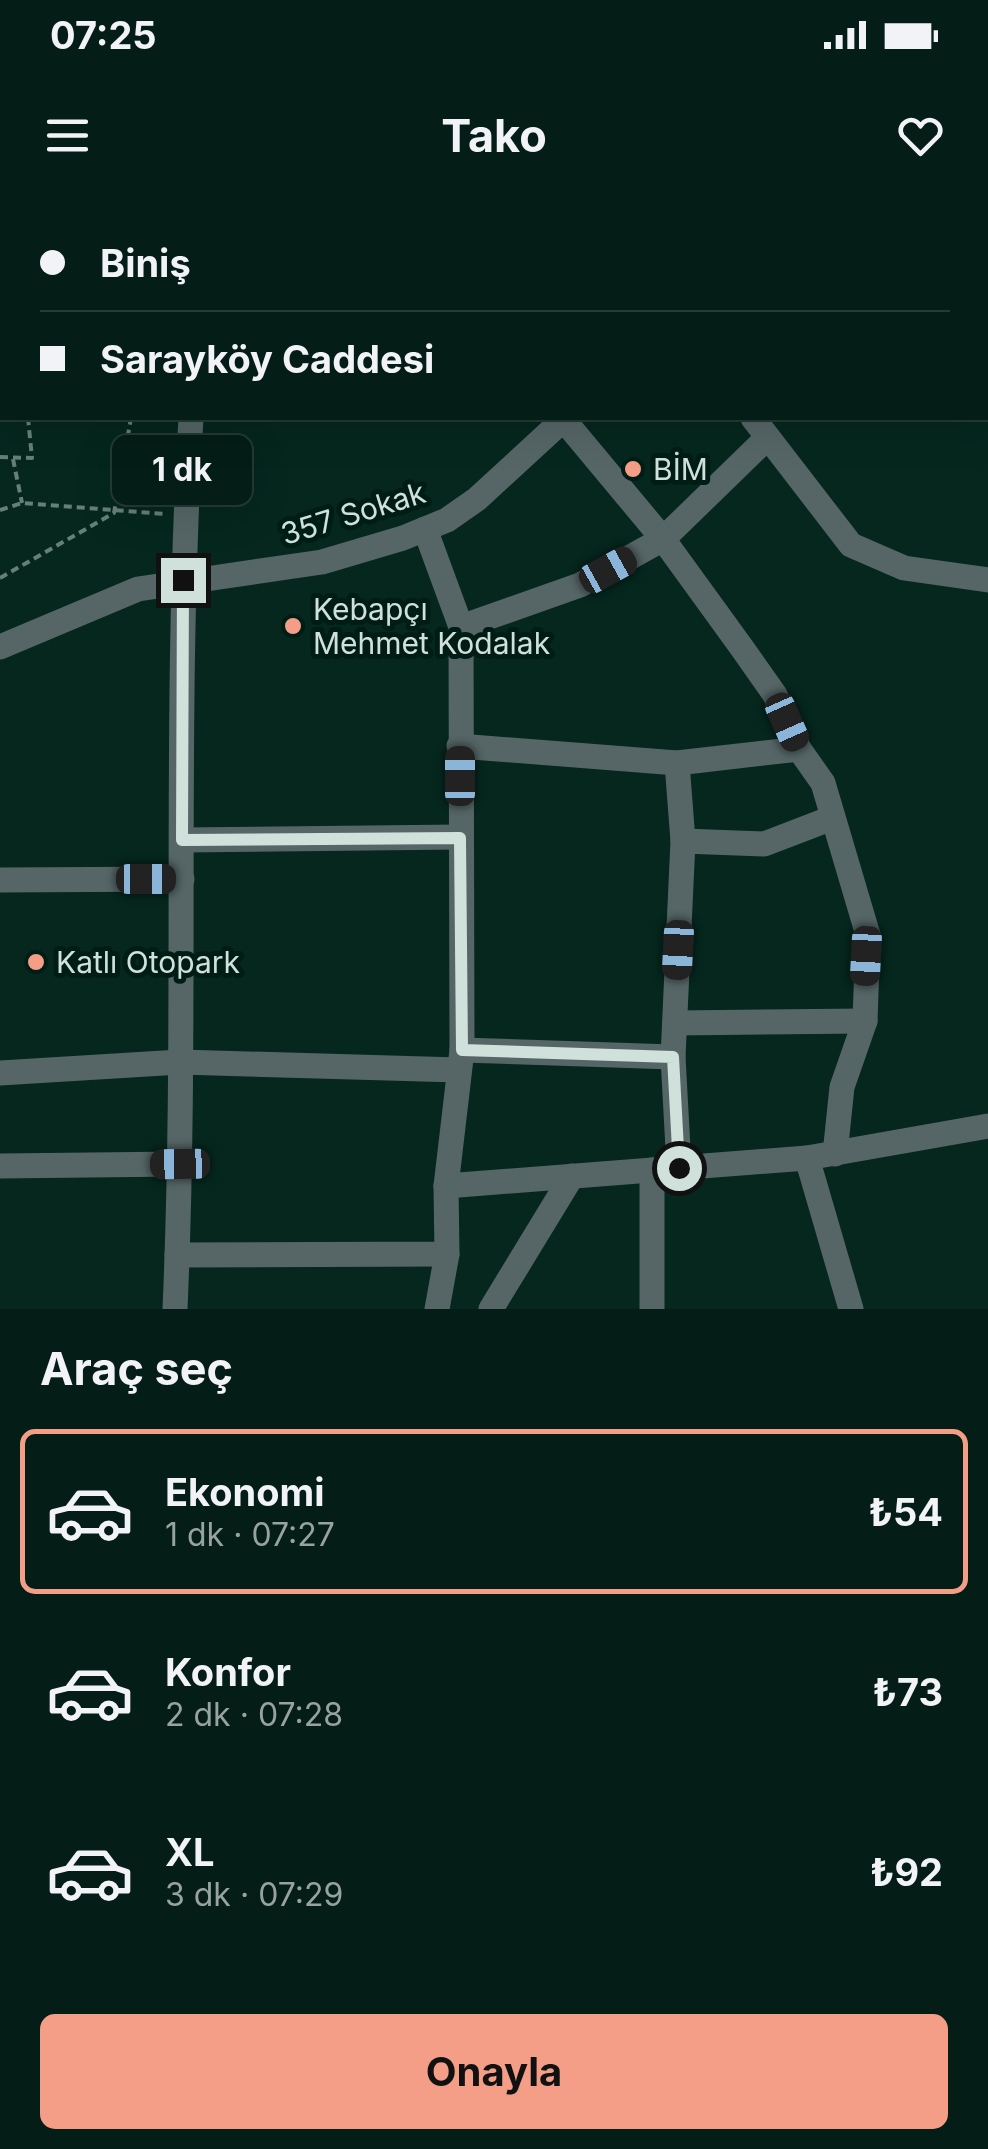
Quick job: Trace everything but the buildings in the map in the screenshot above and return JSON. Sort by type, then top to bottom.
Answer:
[{"type":"street","points":[[174,1309],[180,1164],[183,580],[190,420]]},
{"type":"street","name":"357 Sokak","points":[[0,647],[138,589],[322,562],[425,529],[477,499],[562,420]]},
{"type":"street","points":[[566,420],[663,539],[775,695],[800,749],[823,783],[868,935],[865,1020],[842,1087],[835,1154]]},
{"type":"street","points":[[460,627],[580,585],[663,539],[759,428],[852,545],[904,568],[988,580]]},
{"type":"street","points":[[425,529],[460,627],[460,1060],[446,1186],[447,1254],[437,1309]]},
{"type":"street","points":[[460,746],[677,763],[800,749]]},
{"type":"street","points":[[677,763],[683,841],[673,1057],[679,1168]]},
{"type":"street","points":[[683,841],[764,844],[832,818]]},
{"type":"street","points":[[182,840],[460,838]]},
{"type":"street","points":[[0,880],[182,878]]},
{"type":"street","points":[[675,1022],[865,1020]]},
{"type":"street","points":[[0,1073],[180,1062],[673,1057]]},
{"type":"street","points":[[446,1186],[807,1158],[988,1126]]},
{"type":"street","points":[[807,1158],[851,1309]]},
{"type":"street","points":[[0,1166],[180,1164]]},
{"type":"street","points":[[652,1170],[652,1309]]},
{"type":"street","points":[[491,1309],[572,1176]]},
{"type":"street","points":[[177,1255],[447,1254]]},
{"type":"path","points":[[0,457],[32,458],[28,420]]},
{"type":"path","points":[[0,578],[114,512],[131,420]]},
{"type":"path","points":[[0,464],[13,459]]},
{"type":"path","points":[[13,459],[22,503]]},
{"type":"path","points":[[0,510],[22,503],[185,515]]},
{"type":"place","name":"BİM","points":[[633,469]]},
{"type":"place","name":"Kebapçı Mehmet Kodalak","points":[[293,626]]},
{"type":"place","name":"Katlı Otopark","points":[[36,962]]},
{"type":"route","points":[[183,580],[182,840],[460,838],[462,1050],[673,1057],[679,1168]]}]
